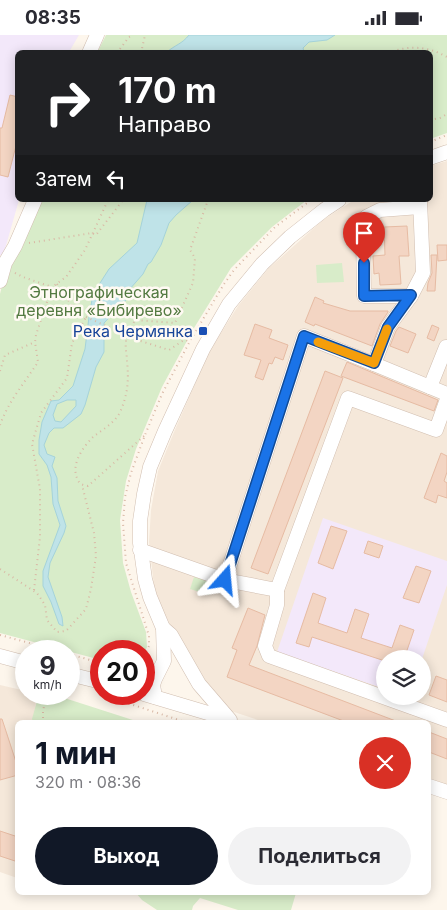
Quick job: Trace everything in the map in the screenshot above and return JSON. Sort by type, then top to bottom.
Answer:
[{"type":"street","points":[[90,50],[97,35]]},
{"type":"street","points":[[433,157],[447,152]]},
{"type":"street","points":[[0,281],[3,264],[15,246],[34,202]]},
{"type":"street","points":[[155,679],[164,661],[163,628],[150,597],[140,550],[140,521],[150,467],[164,431],[207,342],[229,304],[262,264],[290,237],[336,202]]},
{"type":"street","points":[[374,363],[388,327],[411,295],[423,273],[420,203],[380,210],[366,217],[363,231],[364,296],[411,295]]},
{"type":"street","points":[[225,580],[304,336],[447,394]]},
{"type":"street","points":[[430,387],[447,347]]},
{"type":"street","points":[[447,399],[436,430],[348,398],[277,590],[277,605],[265,646],[269,656],[447,720]]},
{"type":"street","points":[[140,550],[225,580],[277,590]]},
{"type":"street","points":[[163,628],[171,635],[199,685],[233,720]]},
{"type":"street","points":[[155,665],[160,659],[164,649]]},
{"type":"street","points":[[0,656],[15,660]]},
{"type":"street","points":[[180,704],[193,701],[198,694],[199,685]]},
{"type":"street","points":[[155,696],[231,720]]},
{"type":"street","points":[[431,787],[447,792]]},
{"type":"path","points":[[119,50],[133,35]]},
{"type":"path","points":[[142,50],[145,35]]},
{"type":"path","points":[[393,50],[414,47],[430,50]]},
{"type":"path","points":[[433,51],[447,57]]},
{"type":"path","points":[[433,119],[447,114]]},
{"type":"path","points":[[433,141],[447,135]]},
{"type":"path","points":[[0,425],[11,401],[38,362],[35,342],[36,335],[52,287],[66,277],[85,250],[107,202]]},
{"type":"path","points":[[15,246],[92,233],[96,235],[121,202]]},
{"type":"path","points":[[145,435],[88,487],[78,481],[76,463],[82,450],[119,414],[128,391],[125,341],[134,321],[175,323],[193,283],[195,258],[190,251],[207,202]]},
{"type":"path","points":[[3,264],[23,277],[52,287]]},
{"type":"path","points":[[57,284],[77,313],[128,337],[169,351],[184,339],[190,341]]},
{"type":"path","points":[[34,590],[40,537],[40,489],[32,444],[41,413],[67,378],[72,343],[86,317]]},
{"type":"path","points":[[0,371],[5,355],[35,342]]},
{"type":"path","points":[[0,569],[34,590],[45,605],[47,620],[57,632],[66,631],[86,609],[96,556],[94,533],[82,485]]},
{"type":"path","points":[[0,635],[18,640]]},
{"type":"path","points":[[43,720],[44,705]]},
{"type":"path","points":[[143,705],[180,720]]},
{"type":"shaded area","points":[[0,35],[79,35],[70,50],[15,50],[15,202],[18,202],[3,256],[0,255]]},
{"type":"shaded area","points":[[447,161],[447,785],[431,780],[431,720],[258,720],[228,710],[206,685],[172,629],[160,604],[154,586],[149,542],[151,510],[158,471],[209,352],[238,306],[268,269],[323,220],[351,202],[433,202],[433,165]]},
{"type":"shaded area","points":[[323,518],[447,561],[447,585],[425,650],[376,650],[376,686],[277,652]]},
{"type":"shaded area","points":[[0,685],[15,688],[15,705],[36,705],[37,720],[15,720],[15,877],[0,872]]},
{"type":"green space","points":[[106,35],[447,35],[447,133],[433,138],[433,50],[98,50]]},
{"type":"green space","name":"Этнографическая деревня «Бибирево»","points":[[38,202],[304,202],[272,227],[231,268],[194,328],[162,387],[136,449],[126,481],[120,520],[123,563],[131,592],[146,632],[147,640],[90,640],[90,657],[80,654],[80,640],[26,640],[0,633],[0,294],[6,269]]},
{"type":"green space","points":[[342,263],[344,282],[317,283],[316,265]]},
{"type":"green space","points":[[194,577],[213,582],[209,595],[190,589]]},
{"type":"green space","points":[[80,703],[133,720],[32,720],[36,705],[80,705]]},
{"type":"green space","points":[[138,895],[295,895],[291,910],[238,910],[200,898],[192,910],[157,910]]},
{"type":"water","points":[[189,35],[335,35],[327,40],[309,42],[303,48],[304,50],[170,50]]},
{"type":"water","points":[[147,202],[191,202],[169,223],[161,245],[143,274],[129,290],[127,299],[104,323],[104,352],[96,367],[81,414],[63,428],[54,428],[49,433],[44,445],[47,454],[55,457],[52,466],[57,478],[58,501],[66,526],[50,563],[48,577],[62,617],[63,626],[59,624],[43,586],[43,571],[60,525],[53,504],[51,477],[47,465],[39,454],[39,440],[42,422],[51,401],[59,400],[73,386],[85,349],[93,294],[109,269],[137,243]],"holes":[[[67,400],[76,400],[76,406],[61,422],[55,421],[53,415],[57,404]]]},
{"type":"building","points":[[10,95],[15,96],[15,150],[8,177],[0,175],[0,128],[2,128]]},
{"type":"building","points":[[407,226],[409,256],[399,256],[401,284],[380,285],[379,273],[374,274],[373,256],[385,255],[384,227]]},
{"type":"building","points":[[437,245],[447,245],[447,260],[438,261]]},
{"type":"building","points":[[431,255],[437,255],[435,291],[427,291],[432,273]]},
{"type":"building","points":[[315,297],[324,301],[323,303],[350,311],[388,311],[380,324],[372,346],[305,322]]},
{"type":"building","points":[[255,324],[272,330],[269,338],[288,345],[283,360],[275,357],[272,364],[269,363],[263,380],[255,377],[261,360],[244,355]]},
{"type":"building","points":[[432,325],[439,328],[434,341],[427,338]]},
{"type":"building","points":[[399,327],[416,334],[408,353],[390,346]]},
{"type":"building","points":[[347,362],[438,400],[434,411],[341,376]]},
{"type":"building","points":[[325,371],[343,378],[268,574],[251,568]]},
{"type":"building","points":[[441,453],[447,456],[447,472],[444,481],[447,483],[447,498],[438,495],[436,503],[424,498]]},
{"type":"building","points":[[331,526],[347,531],[333,569],[318,563]]},
{"type":"building","points":[[368,541],[383,546],[379,558],[364,553]]},
{"type":"building","points":[[416,566],[431,571],[419,603],[403,598]]},
{"type":"building","points":[[313,593],[326,598],[318,623],[347,633],[355,609],[369,614],[361,638],[392,648],[400,625],[414,630],[407,650],[376,650],[376,658],[312,637],[309,647],[296,643]]},
{"type":"building","points":[[248,608],[265,615],[257,646],[249,665],[393,720],[341,720],[227,677],[237,650],[232,648]]},
{"type":"building","points":[[436,676],[447,680],[447,702],[431,696],[431,690]]},
{"type":"building","points":[[0,719],[2,719],[15,759],[15,776],[0,780]]},
{"type":"building","points":[[431,733],[447,739],[447,759],[431,753]]},
{"type":"building","points":[[0,831],[15,836],[15,861],[0,856]]},
{"type":"slow traffic","points":[[318,342],[374,363],[387,329]]},
{"type":"place","name":"Река Чермянка","points":[[203,331]]},
{"type":"route","points":[[225,580],[304,336],[374,363],[388,327],[411,295],[364,296],[364,263]]}]
